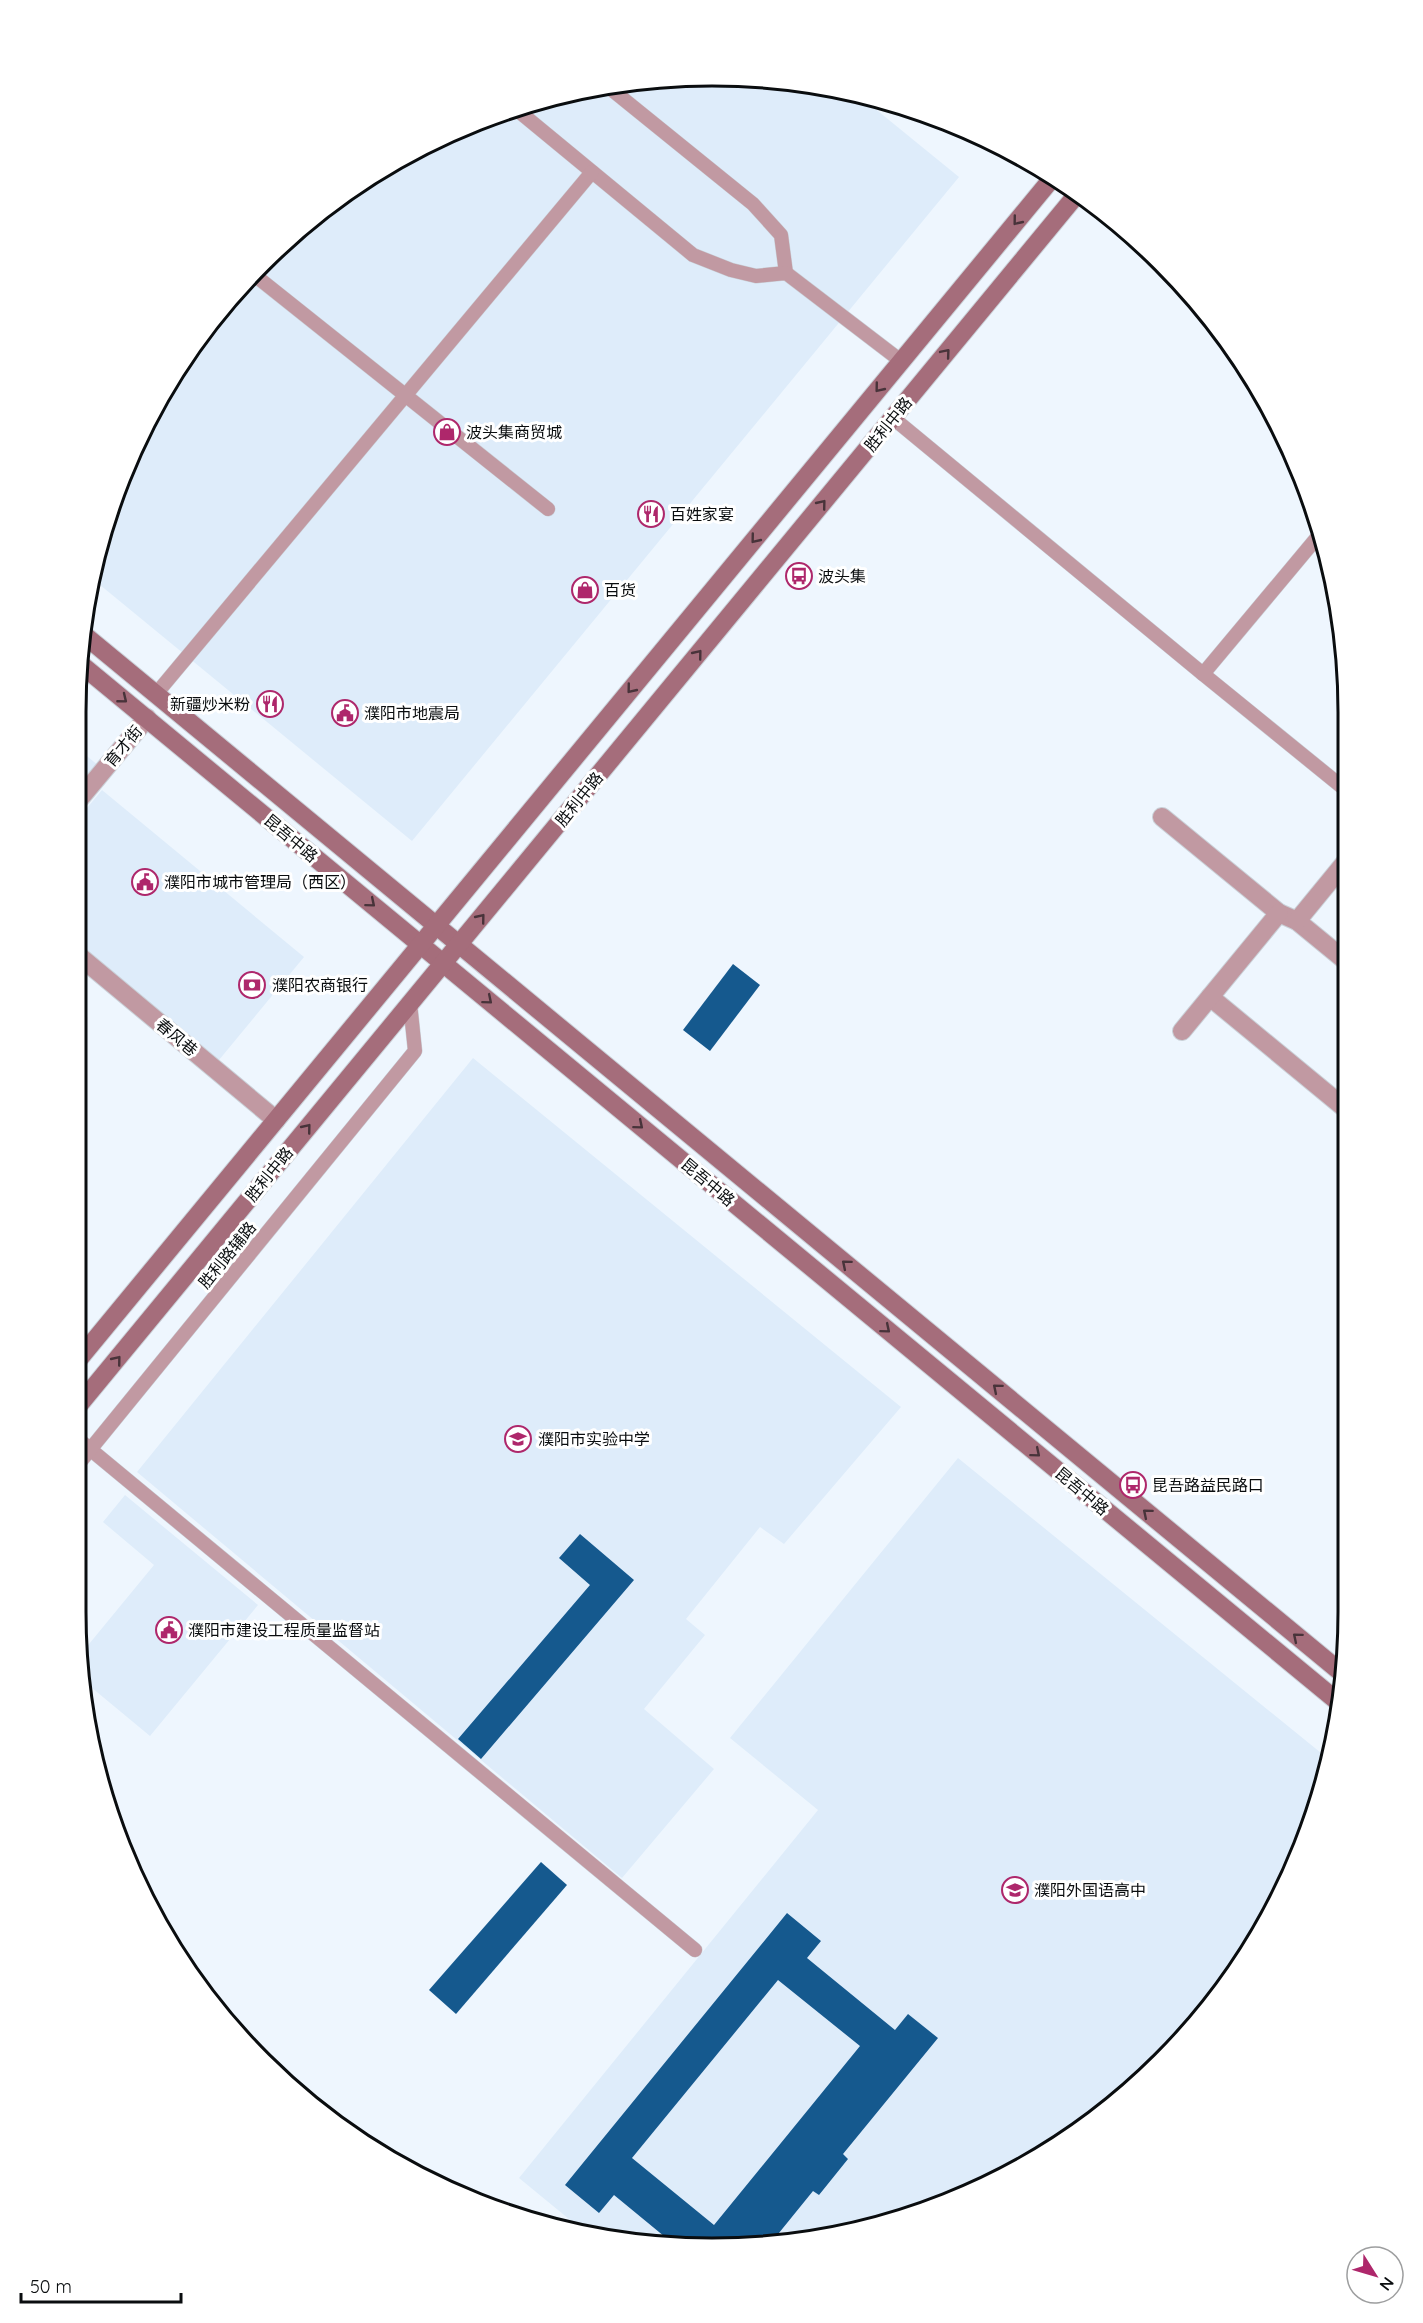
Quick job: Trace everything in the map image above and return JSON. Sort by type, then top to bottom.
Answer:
[{"type":"street","name":"胜利中路","points":[[86,1351],[1048,184]]},
{"type":"street","name":"胜利中路","points":[[86,1396],[1072,200]]},
{"type":"street","name":"昆吾中路","points":[[90,640],[1334,1668]]},
{"type":"street","name":"昆吾中路","points":[[87,669],[1331,1696]]},
{"type":"street","name":"育才街","points":[[86,791],[147,718]]},
{"type":"street","points":[[1162,817],[1279,913],[1297,921],[1338,955]]},
{"type":"street","points":[[1297,921],[1338,871]]},
{"type":"street","points":[[1182,1031],[1279,913]]},
{"type":"street","name":"春风巷","points":[[86,962],[276,1120]]},
{"type":"street","points":[[1210,997],[1338,1103]]},
{"type":"lane","points":[[616,93],[753,204],[782,235],[786,273]]},
{"type":"lane","points":[[523,115],[693,255],[731,270],[756,276],[786,273],[901,362]]},
{"type":"lane","points":[[156,694],[592,172]]},
{"type":"lane","points":[[260,279],[548,508]]},
{"type":"lane","points":[[893,418],[1338,784]]},
{"type":"lane","points":[[1203,674],[1314,542]]},
{"type":"lane","name":"胜利路辅路","points":[[86,1443],[415,1051],[410,1003]]},
{"type":"lane","points":[[86,1445],[695,1950]]},
{"type":"shaded area","name":"波头集商贸城","points":[[671,87],[752,87],[793,91],[873,107],[959,177],[412,841],[99,584],[107,549],[133,472],[169,398],[215,330],[269,269],[299,241],[330,215],[399,169],[472,133],[549,107],[630,91]]},
{"type":"shaded area","points":[[86,755],[99,766],[86,781]]},
{"type":"shaded area","name":"濮阳市城市管理局（西区）","points":[[102,790],[304,957],[219,1060],[86,950],[86,809]]},
{"type":"shaded area","name":"濮阳市实验中学","points":[[473,1058],[901,1407],[784,1544],[760,1527],[686,1619],[705,1635],[644,1709],[714,1769],[622,1878],[137,1472]]},
{"type":"shaded area","name":"濮阳外国语高中","points":[[958,1458],[1321,1753],[1304,1813],[1273,1888],[1254,1925],[1208,1993],[1154,2054],[1124,2082],[1093,2108],[1024,2154],[951,2190],[913,2204],[874,2216],[793,2232],[712,2238],[671,2236],[630,2232],[571,2221],[519,2178],[818,1810],[730,1738]]},
{"type":"shaded area","name":"濮阳市建设工程质量监督站","points":[[125,1495],[258,1605],[150,1736],[90,1687],[87,1647],[154,1565],[103,1522]]},
{"type":"building","points":[[733,964],[760,985],[710,1051],[683,1030]]},
{"type":"building","points":[[580,1534],[634,1580],[481,1759],[458,1739],[590,1585],[559,1558]]},
{"type":"building","points":[[541,1862],[567,1885],[456,2014],[429,1990]]},
{"type":"building","points":[[787,1913],[821,1941],[807,1958],[895,2030],[908,2014],[938,2038],[843,2154],[848,2159],[819,2195],[813,2191],[779,2233],[712,2238],[663,2235],[614,2195],[599,2213],[565,2185]],"holes":[[[778,1980],[860,2046],[714,2225],[632,2158]]]},
{"type":"place","name":"波头集商贸城","points":[[447,432]]},
{"type":"place","name":"百姓家宴","points":[[651,514]]},
{"type":"place","name":"波头集","points":[[799,576]]},
{"type":"place","name":"百货","points":[[585,590]]},
{"type":"place","name":"新疆炒米粉","points":[[270,704]]},
{"type":"place","name":"濮阳市地震局","points":[[345,713]]},
{"type":"place","name":"濮阳市城市管理局（西区）","points":[[145,882]]},
{"type":"place","name":"濮阳农商银行","points":[[252,985]]},
{"type":"place","name":"濮阳市实验中学","points":[[518,1439]]},
{"type":"place","name":"昆吾路益民路口","points":[[1133,1485]]},
{"type":"place","name":"濮阳市建设工程质量监督站","points":[[169,1630]]},
{"type":"place","name":"濮阳外国语高中","points":[[1015,1890]]}]
